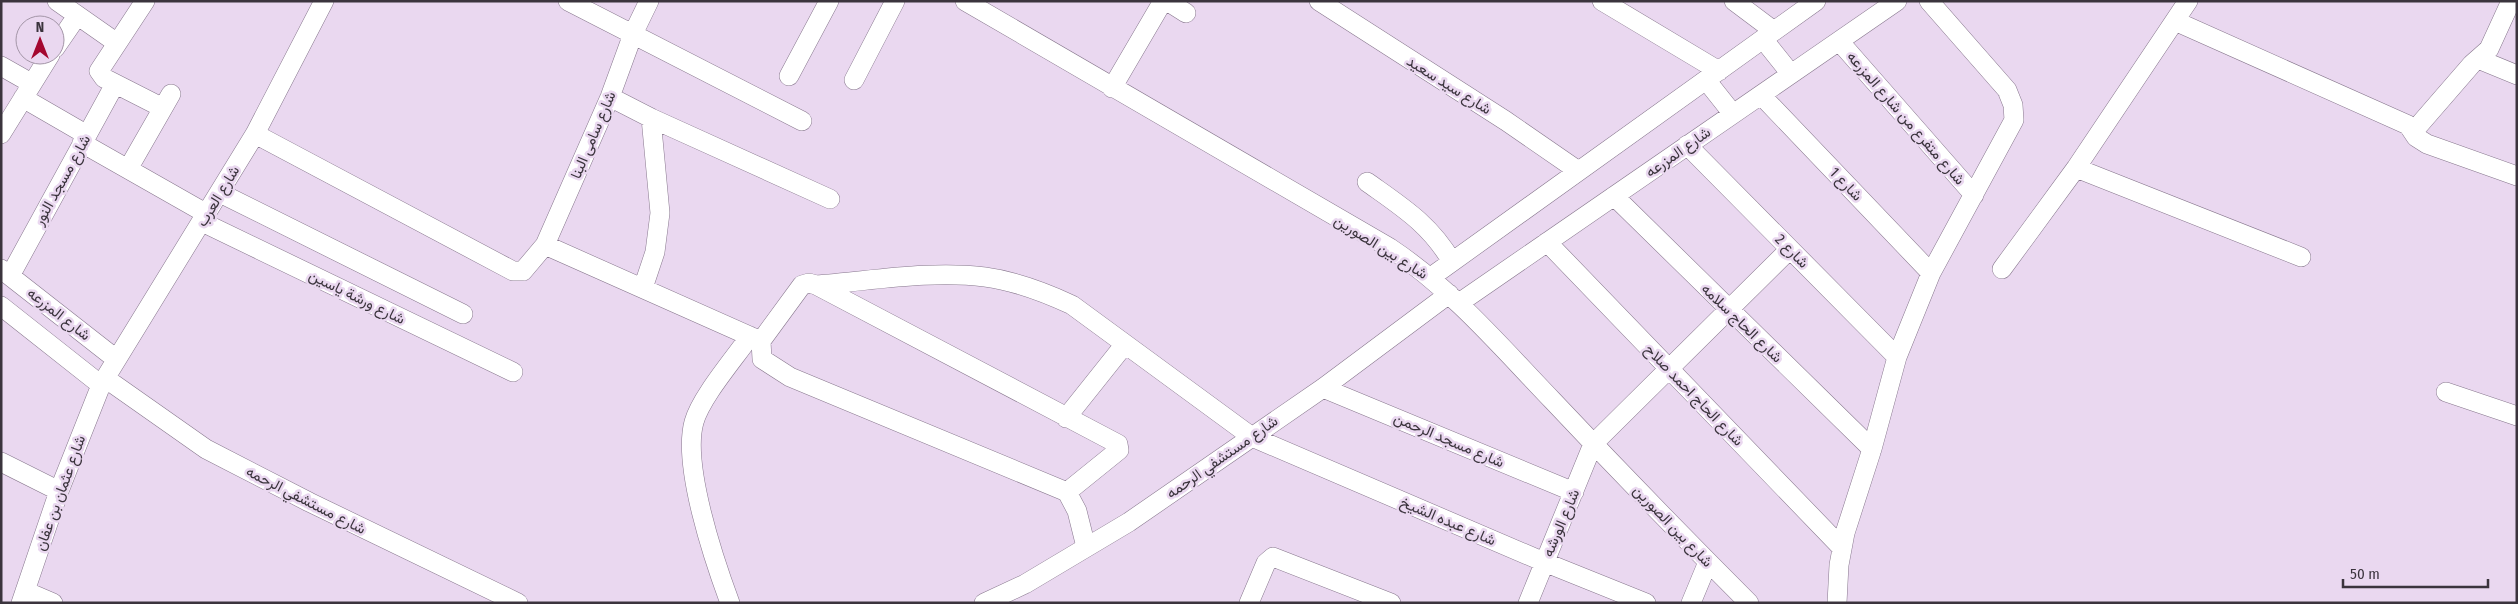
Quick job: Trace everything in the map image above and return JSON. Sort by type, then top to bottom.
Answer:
[{"type":"street","points":[[57,1],[117,43]]},
{"type":"street","points":[[128,169],[167,101],[115,84],[104,78],[100,72],[144,1]]},
{"type":"street","name":"شارع العرب","points":[[103,382],[254,134],[324,1]]},
{"type":"street","points":[[568,1],[802,120]]},
{"type":"street","name":"شارع سامى البنا","points":[[254,134],[513,271],[523,271],[545,245],[610,97],[633,34],[649,1]]},
{"type":"street","points":[[789,76],[829,1]]},
{"type":"street","points":[[854,80],[895,1]]},
{"type":"street","name":"شارع بين الصورين","points":[[965,1],[1390,248],[1431,277],[1454,298],[1749,603]]},
{"type":"street","points":[[1112,88],[1163,1]]},
{"type":"street","points":[[1167,1],[1186,13]]},
{"type":"street","name":"شارع سيد سعيد","points":[[1319,1],[1506,121],[1577,170]]},
{"type":"street","points":[[1602,1],[1712,75],[1733,114]]},
{"type":"street","points":[[1734,1],[1768,35],[1791,74]]},
{"type":"street","points":[[1431,277],[1577,170],[1816,1]]},
{"type":"street","name":"شارع المزرعه","points":[[1454,298],[1547,242],[1897,1]]},
{"type":"street","points":[[1837,603],[1842,548],[1897,357],[1931,273],[2014,120],[2013,105],[2007,90],[1929,1]]},
{"type":"street","points":[[2002,269],[2076,168],[2188,1]]},
{"type":"street","points":[[2413,132],[2493,42],[2511,1]]},
{"type":"street","points":[[65,33],[77,16]]},
{"type":"street","points":[[2175,21],[2404,123],[2416,137],[2427,144],[2517,176]]},
{"type":"street","name":"شارع متفرع من شارع المزرعه","points":[[1839,41],[1974,195]]},
{"type":"street","points":[[2478,59],[2517,74]]},
{"type":"street","points":[[1,134],[44,65]]},
{"type":"street","name":"شارع ورشة ياسين","points":[[1,66],[27,91],[84,139],[204,218],[512,372]]},
{"type":"street","name":"شارع مسجد النور","points":[[6,272],[115,84]]},
{"type":"street","name":"شارع 1","points":[[1761,95],[1931,273]]},
{"type":"street","points":[[610,97],[651,118],[830,199]]},
{"type":"street","points":[[643,288],[655,252],[660,212],[651,118]]},
{"type":"street","name":"شارع 2","points":[[1687,145],[1897,357]]},
{"type":"street","points":[[2076,168],[2301,257]]},
{"type":"street","points":[[1368,182],[1420,220],[1438,240],[1452,262]]},
{"type":"street","points":[[220,192],[464,314]]},
{"type":"street","name":"شارع الحاج سلامه","points":[[1614,196],[1872,449]]},
{"type":"street","name":"شارع الحاج احمد صلاح","points":[[1547,242],[1842,548]]},
{"type":"street","points":[[545,245],[755,339],[762,359],[790,377],[1068,492],[1077,510],[1086,547]]},
{"type":"street","points":[[1594,444],[1790,249]]},
{"type":"street","name":"شارع المزرعه","points":[[6,272],[116,359]]},
{"type":"street","name":"شارع عبده الشيخ","points":[[816,284],[952,276],[984,277],[1044,292],[1072,304],[1252,437],[1544,562],[1646,603]]},
{"type":"street","points":[[730,603],[704,516],[690,454],[694,422],[703,402],[802,286],[816,284],[1119,446],[1119,450],[1068,492]]},
{"type":"street","name":"شارع مستشفي الرحمه","points":[[984,603],[1025,584],[1129,522],[1454,298]]},
{"type":"street","name":"شارع مستشفي الرحمه","points":[[1,306],[103,382],[206,449],[309,502],[518,603]]},
{"type":"street","points":[[1066,418],[1125,344]]},
{"type":"street","name":"شارع عثمان بن عفان","points":[[23,597],[58,491],[103,382]]},
{"type":"street","name":"شارع مسجد الرحمن","points":[[1324,388],[1574,492]]},
{"type":"street","points":[[2446,392],[2517,416]]},
{"type":"street","name":"شارع الورشه","points":[[1528,603],[1594,444]]},
{"type":"street","points":[[1,462],[58,491]]},
{"type":"street","points":[[1249,603],[1266,563],[1273,557],[1392,603]]},
{"type":"street","points":[[1692,603],[1708,562]]},
{"type":"street","points":[[23,597],[53,603]]}]
